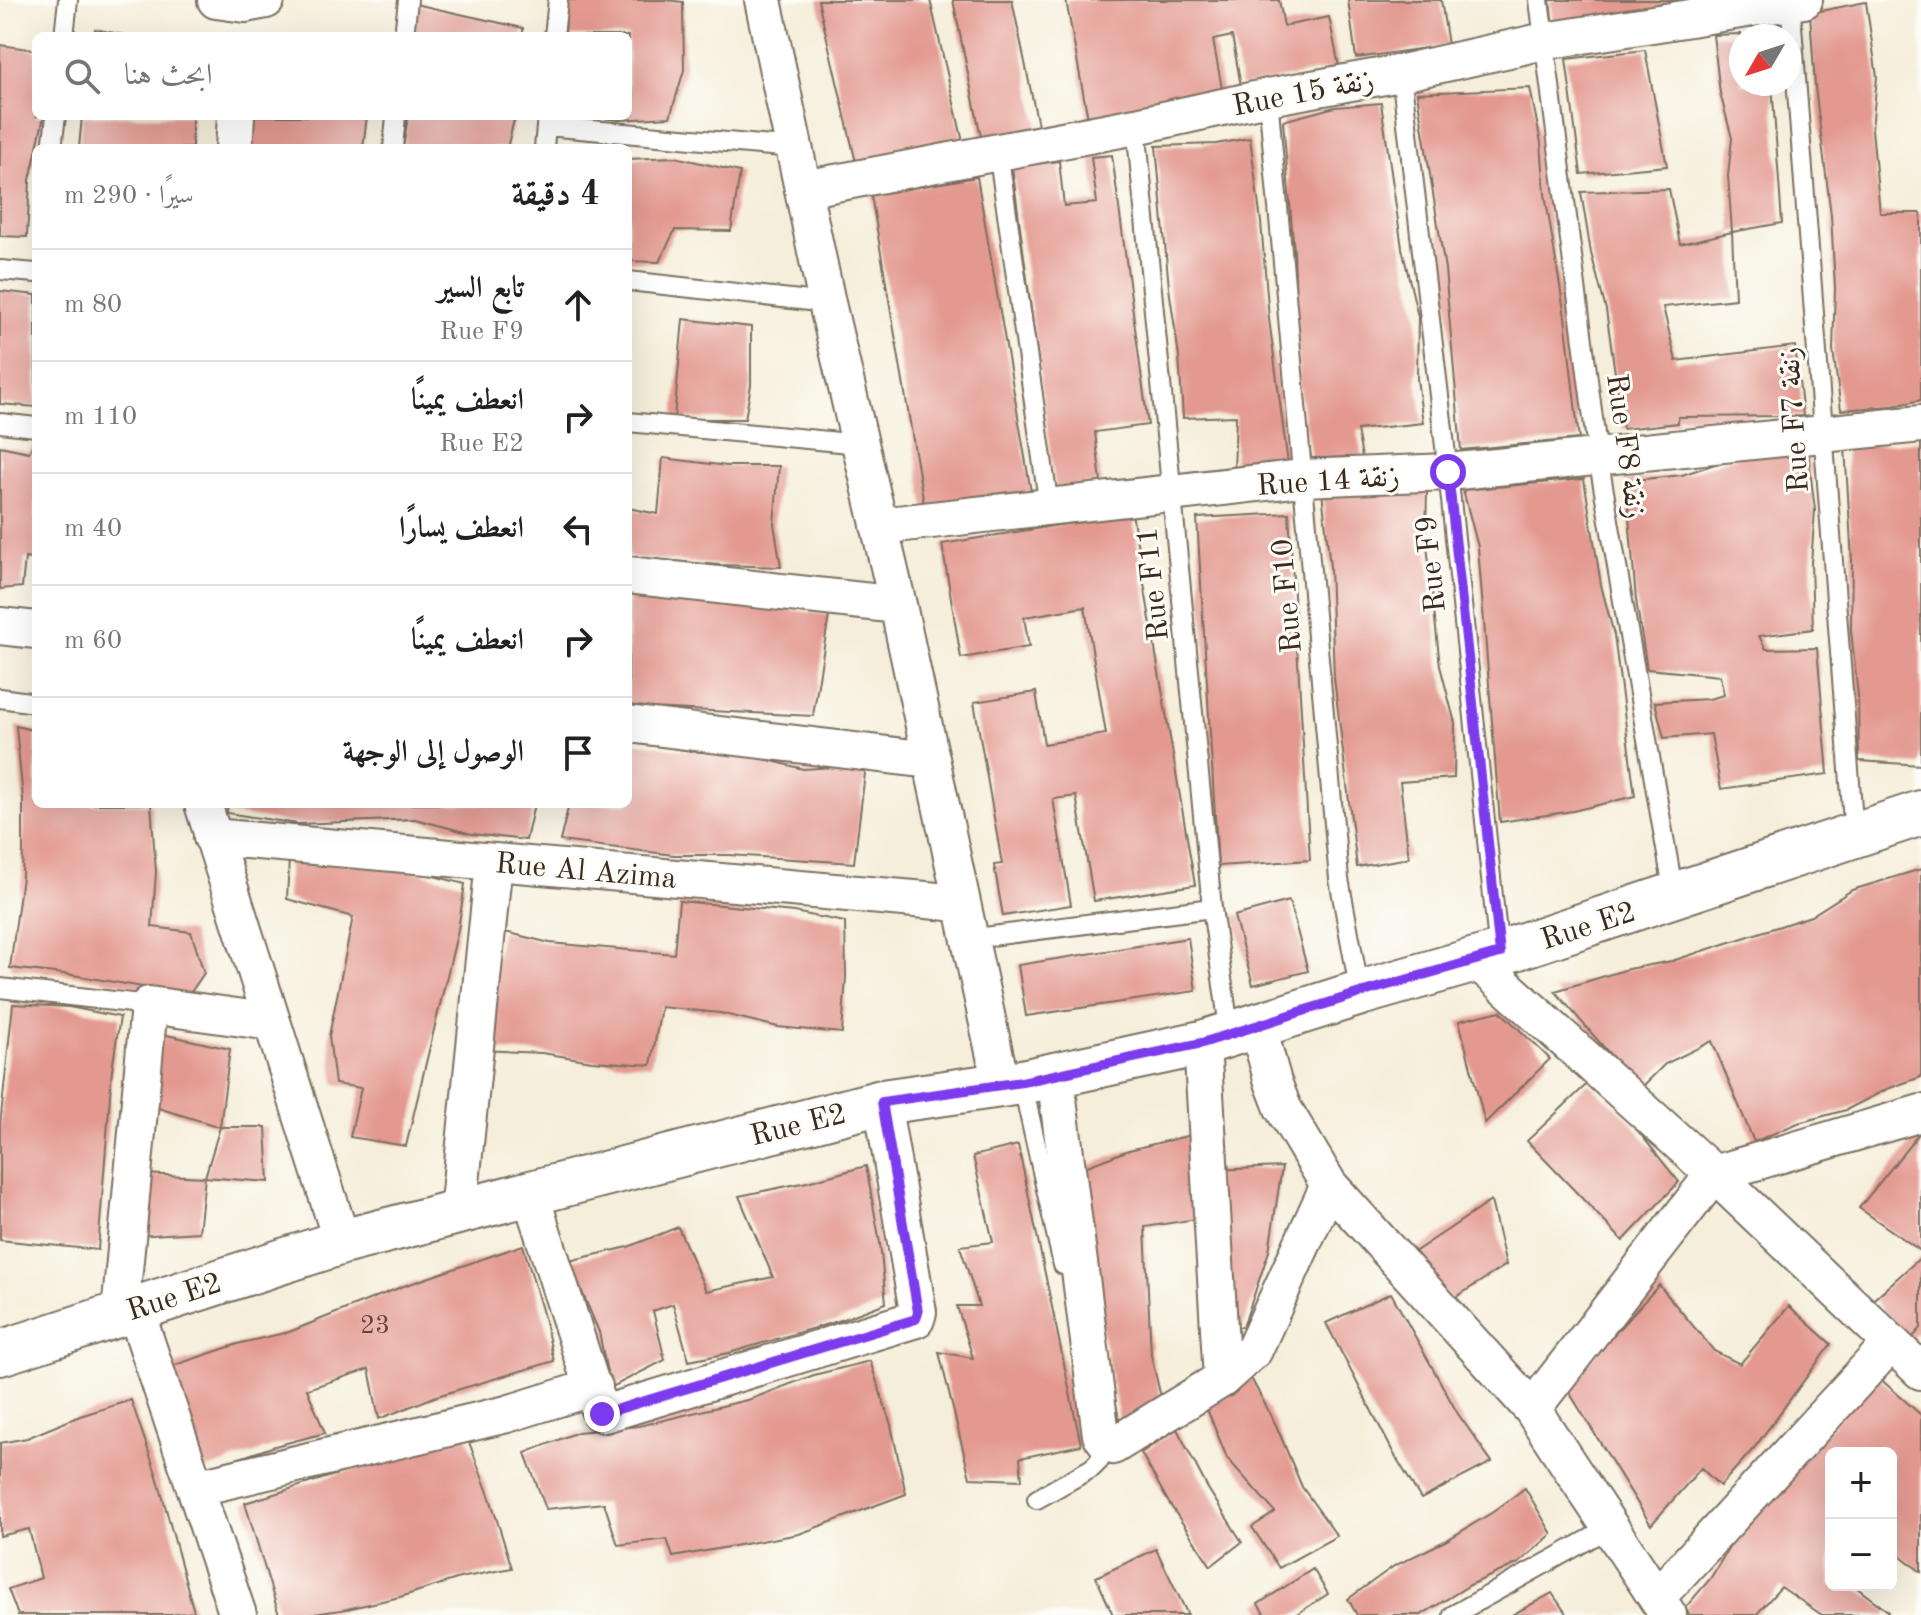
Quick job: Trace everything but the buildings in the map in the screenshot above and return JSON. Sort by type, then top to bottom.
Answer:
[{"type":"street","points":[[763,0],[827,303],[898,605],[968,939],[1026,1080],[1101,1435],[1107,1443],[1113,1446],[1222,1379],[1254,1350],[1329,1185]]},
{"type":"street","name":"Rue 15 زنقة","points":[[804,189],[1136,126],[1545,41],[1795,1]]},
{"type":"street","points":[[234,144],[236,120]]},
{"type":"street","name":"Rue 14 زنقة","points":[[879,526],[1303,478],[1448,472],[1921,424]]},
{"type":"street","points":[[632,575],[898,605]]},
{"type":"street","points":[[0,626],[32,630]]},
{"type":"street","points":[[632,724],[930,760]]},
{"type":"street","name":"Rue E2","points":[[0,1353],[342,1242],[530,1193],[882,1102],[1026,1080],[1230,1034],[1674,897],[1921,813]]},
{"type":"street","points":[[208,820],[342,1242]]},
{"type":"street","name":"Rue Al Azima","points":[[208,820],[494,862],[960,903]]},
{"type":"street","points":[[458,1212],[494,862]]},
{"type":"street","points":[[1487,956],[1921,1371]]},
{"type":"street","points":[[238,1615],[195,1488],[128,1311],[149,1005],[272,1022]]},
{"type":"street","points":[[1230,1034],[1273,1082],[1283,1108],[1329,1185],[1532,1409],[1662,1606],[1891,1343]]},
{"type":"street","points":[[1222,1379],[1230,1034]]},
{"type":"street","points":[[530,1193],[600,1412],[604,1414],[916,1319],[918,1312],[882,1102]]},
{"type":"street","points":[[1532,1409],[1714,1174],[1921,1113]]},
{"type":"street","points":[[195,1488],[507,1414],[594,1387]]},
{"type":"lane","points":[[64,32],[68,0]]},
{"type":"lane","points":[[404,32],[408,0]]},
{"type":"lane","points":[[554,32],[558,0]]},
{"type":"lane","name":"Rue F8 زنقة","points":[[1539,0],[1598,457],[1674,897]]},
{"type":"lane","name":"Rue F7 زنقة","points":[[1795,1],[1822,433],[1854,836]]},
{"type":"lane","name":"Rue F9","points":[[1401,73],[1448,472],[1487,956]]},
{"type":"lane","name":"Rue F10","points":[[1268,97],[1339,879],[1360,993]]},
{"type":"lane","points":[[52,144],[56,120]]},
{"type":"lane","points":[[393,144],[396,120]]},
{"type":"lane","points":[[544,144],[546,121],[794,148]]},
{"type":"lane","name":"Rue F11","points":[[1136,126],[1212,908],[1230,1034]]},
{"type":"lane","points":[[998,151],[1049,507]]},
{"type":"lane","points":[[0,270],[32,273]]},
{"type":"lane","points":[[632,281],[827,303]]},
{"type":"lane","points":[[632,422],[860,444]]},
{"type":"lane","points":[[0,423],[32,427]]},
{"type":"lane","points":[[0,698],[32,702]]},
{"type":"lane","points":[[968,939],[1212,908]]},
{"type":"lane","points":[[0,988],[149,1005]]},
{"type":"lane","points":[[1026,1080],[1093,1420],[1103,1452],[1092,1468],[1037,1499]]},
{"type":"lane","points":[[1453,1615],[1611,1527]]},
{"type":"route","points":[[602,1414],[916,1319],[918,1312],[882,1102],[1022,1082],[1202,1043],[1500,953],[1448,472]]}]
